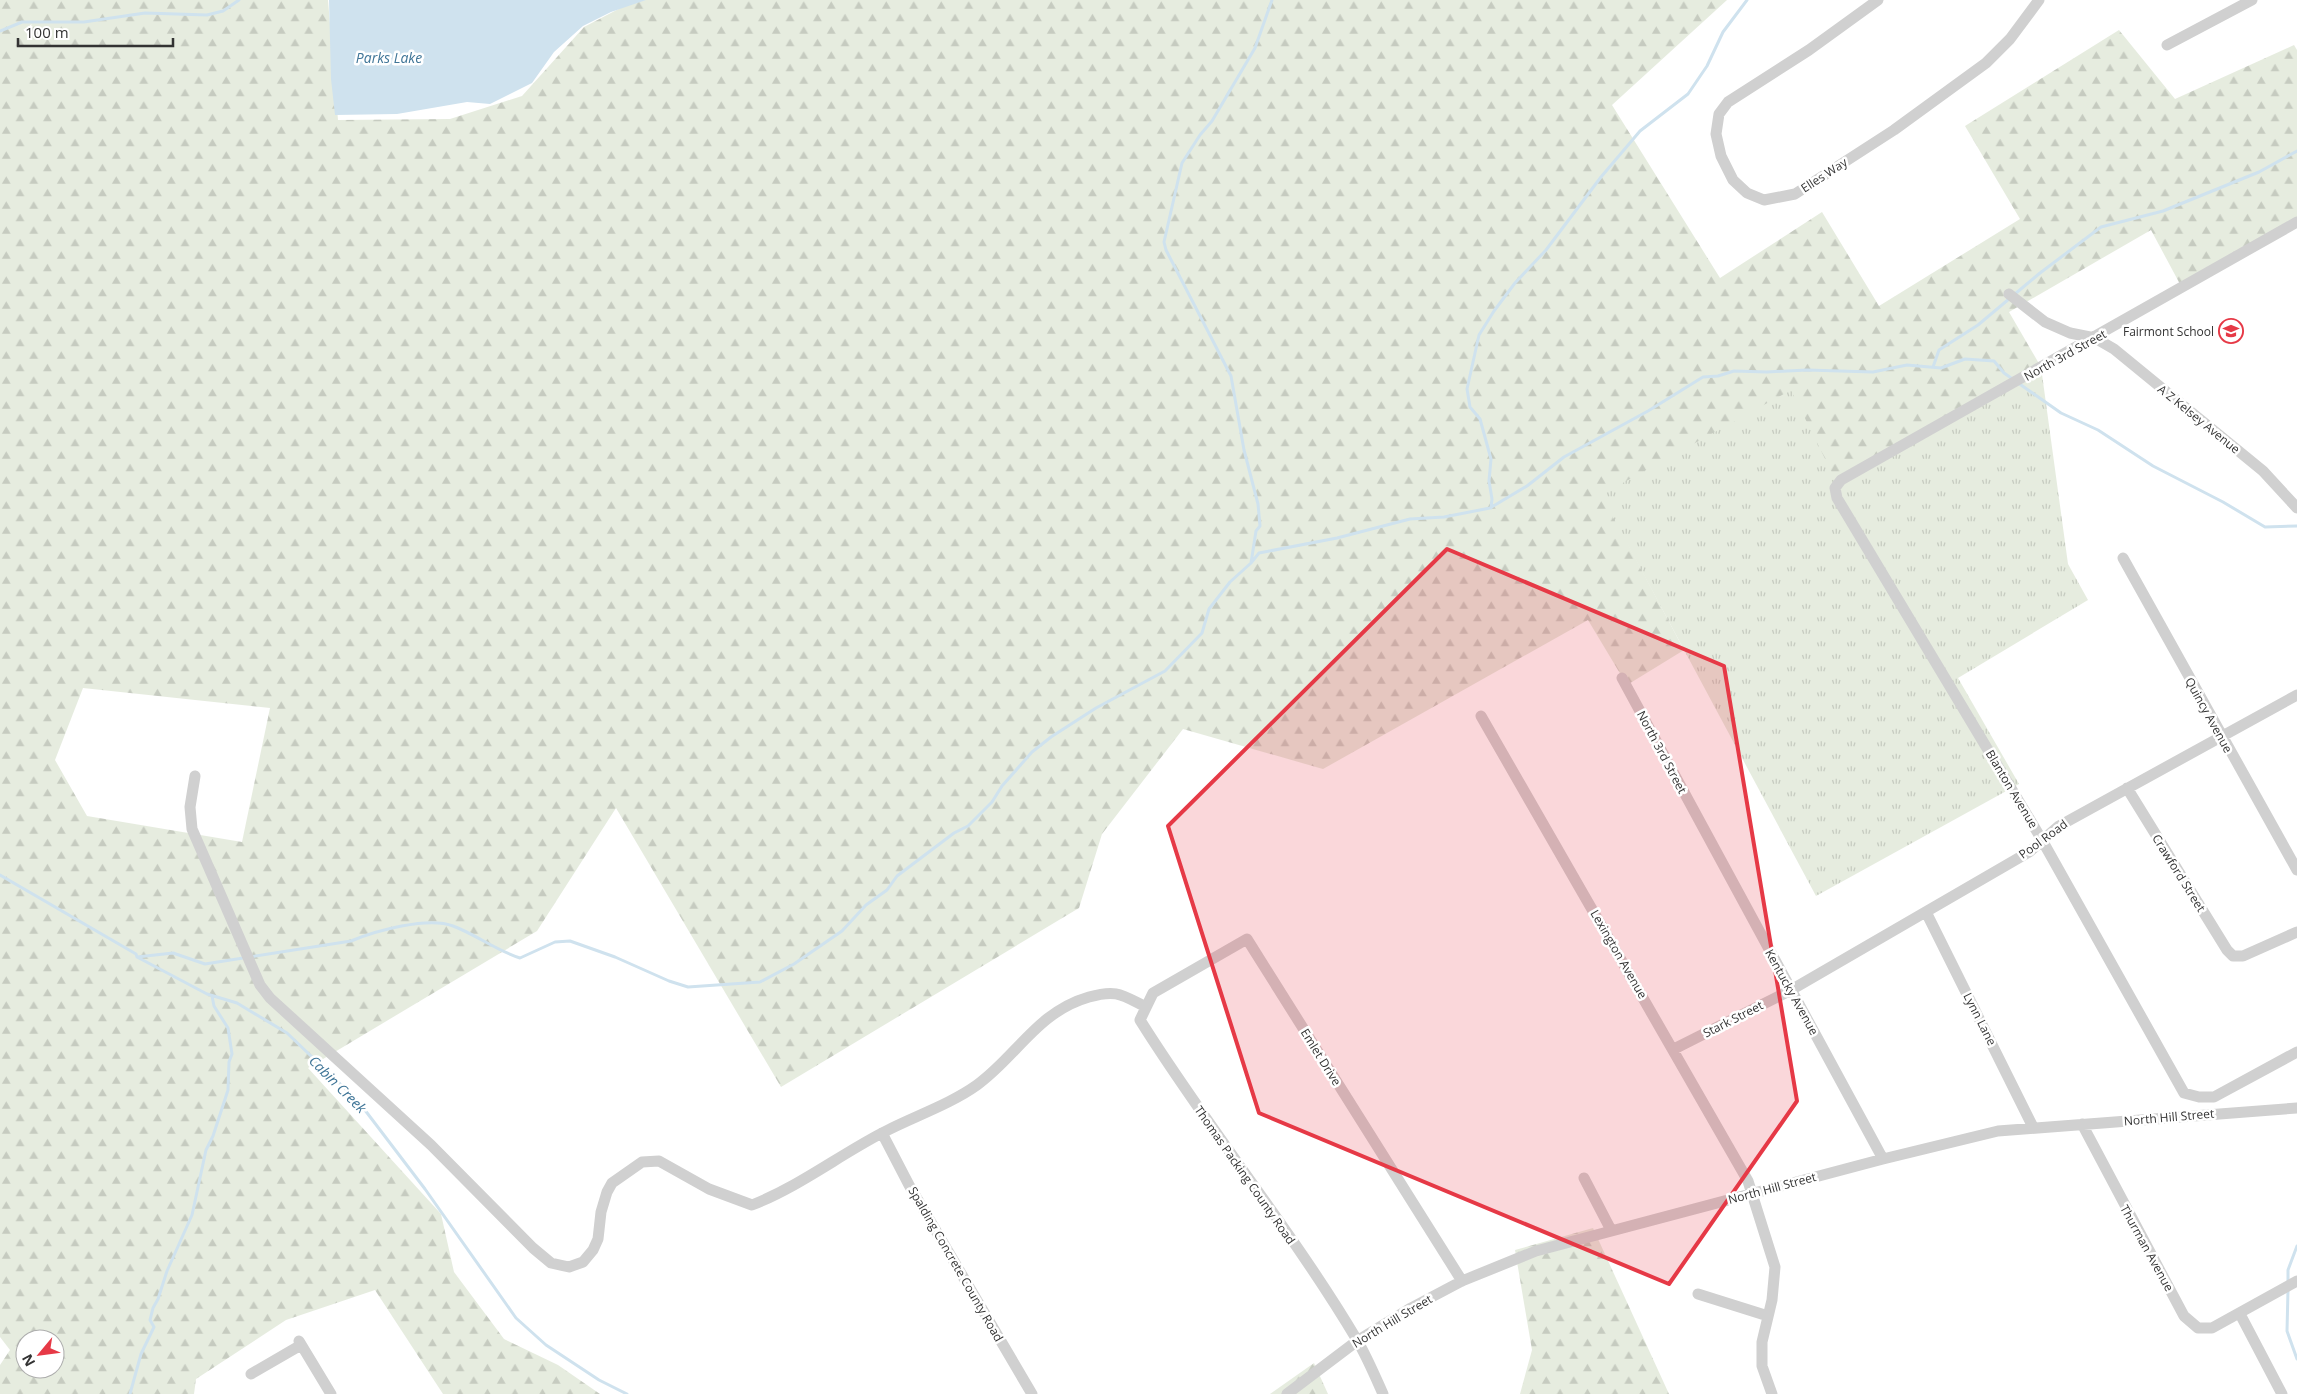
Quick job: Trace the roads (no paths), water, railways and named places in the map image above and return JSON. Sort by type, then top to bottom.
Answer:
[{"type":"street","name":"Elles Way","points":[[1878,0],[1809,50],[1728,102],[1719,114],[1716,134],[1721,156],[1733,180],[1747,193],[1764,200],[1795,194],[1894,130],[1999,52],[2039,0]]},
{"type":"street","points":[[2167,44],[2252,0]]},
{"type":"street","name":"North 3rd Street","points":[[1835,488],[1841,480],[2297,222]]},
{"type":"street","name":"A Z Kelsey Avenue","points":[[2009,294],[2045,322],[2070,333],[2095,338],[2114,349],[2263,471],[2297,508]]},
{"type":"street","name":"Blanton Avenue","points":[[1835,488],[1838,498],[2042,840],[2184,1093],[2199,1097],[2214,1097],[2297,1052]]},
{"type":"street","name":"Quincy Avenue","points":[[2123,558],[2221,737],[2297,870]]},
{"type":"street","name":"North 3rd Street","points":[[1622,678],[1702,825]]},
{"type":"street","name":"Pool Road","points":[[1791,990],[2029,852],[2059,826],[2297,695]]},
{"type":"street","name":"Lexington Avenue","points":[[1482,716],[1674,1049],[1748,1180],[1754,1194],[1775,1267],[1762,1342],[1762,1366],[1772,1394]]},
{"type":"street","points":[[195,776],[190,807],[192,829],[260,986],[270,998],[431,1145],[533,1248],[551,1263],[569,1267],[583,1262],[593,1250],[598,1239],[601,1212],[606,1192],[612,1184],[642,1162],[659,1161],[709,1189],[752,1205],[773,1197],[882,1133],[974,1087],[989,1076],[1033,1029],[1062,1009],[1088,998],[1111,992],[1146,1007]]},
{"type":"street","name":"Crawford Street","points":[[2127,788],[2227,950],[2233,956],[2243,956],[2297,932]]},
{"type":"street","name":"Kentucky Avenue","points":[[1702,825],[1883,1159]]},
{"type":"street","name":"Lynn Lane","points":[[1926,912],[2033,1127]]},
{"type":"street","name":"Emlet Drive","points":[[1146,1007],[1153,994],[1247,939],[1462,1281]]},
{"type":"street","name":"Stark Street","points":[[1674,1049],[1791,990]]},
{"type":"street","name":"Thomas Packing County Road","points":[[1146,1007],[1140,1020],[1169,1066],[1250,1180],[1357,1341]]},
{"type":"street","name":"North Hill Street","points":[[1286,1394],[1357,1341],[1462,1281],[1536,1251],[1966,1137],[2033,1127],[2297,1108]]},
{"type":"street","name":"Thurman Avenue","points":[[2082,1124],[2184,1316],[2198,1328],[2212,1328],[2297,1281]]},
{"type":"street","name":"Spalding Concrete County Road","points":[[882,1133],[914,1194],[1032,1394]]},
{"type":"street","points":[[1584,1178],[1611,1230]]},
{"type":"street","points":[[1698,1294],[1768,1316]]},
{"type":"street","points":[[2240,1314],[2282,1394]]},
{"type":"street","points":[[1357,1341],[1383,1394]]},
{"type":"street","points":[[251,1374],[300,1343],[331,1394]]},
{"type":"water","name":"Parks Lake","points":[[329,0],[646,0],[611,12],[583,26],[554,52],[532,83],[490,104],[467,102],[397,114],[335,115],[331,79]]},
{"type":"waterway","points":[[0,31],[22,22],[84,22],[145,13],[207,15],[223,11],[239,0]]},
{"type":"waterway","points":[[1251,563],[1256,531],[1260,526],[1258,504],[1244,450],[1231,376],[1166,250],[1164,242],[1182,163],[1200,135],[1212,121],[1255,48],[1272,0]]},
{"type":"waterway","points":[[1491,508],[1492,499],[1489,481],[1491,459],[1480,419],[1470,407],[1467,389],[1479,335],[1515,283],[1546,250],[1601,177],[1640,131],[1688,94],[1707,66],[1723,32],[1747,0]]},
{"type":"waterway","points":[[1933,367],[1939,350],[1978,325],[2040,273],[2101,227],[2163,211],[2259,172],[2297,151]]},
{"type":"waterway","points":[[137,957],[173,953],[205,964],[351,941],[402,926],[442,923],[453,926],[520,958],[555,942],[570,941],[688,987],[760,982],[794,964],[842,931],[866,905],[887,890],[897,876],[954,833],[968,826],[992,802],[1002,786],[1032,752],[1051,737],[1096,708],[1165,671],[1202,633],[1209,609],[1230,582],[1259,553],[1337,538],[1410,519],[1444,517],[1490,508],[1527,486],[1564,457],[1648,411],[1703,377],[1718,376],[1734,371],[1807,370],[1873,372],[1907,365],[1941,368],[1965,359],[1994,361],[2004,373],[2061,413],[2098,430],[2153,466],[2223,502],[2265,527],[2297,526]]},
{"type":"waterway","name":"Cabin Creek","points":[[0,875],[136,954],[137,957],[207,994],[237,1003],[287,1033],[358,1101],[425,1189],[516,1318],[546,1345],[599,1380],[627,1394]]},
{"type":"waterway","points":[[130,1394],[141,1354],[154,1327],[150,1320],[153,1308],[192,1215],[206,1150],[213,1136],[228,1090],[229,1062],[232,1054],[228,1028],[214,1006],[212,996]]},
{"type":"waterway","points":[[2288,1282],[2288,1270],[2297,1246]]},
{"type":"waterway","points":[[2288,1290],[2287,1331],[2297,1359]]},
{"type":"place","name":"Fairmont School","points":[[2231,331]]}]
